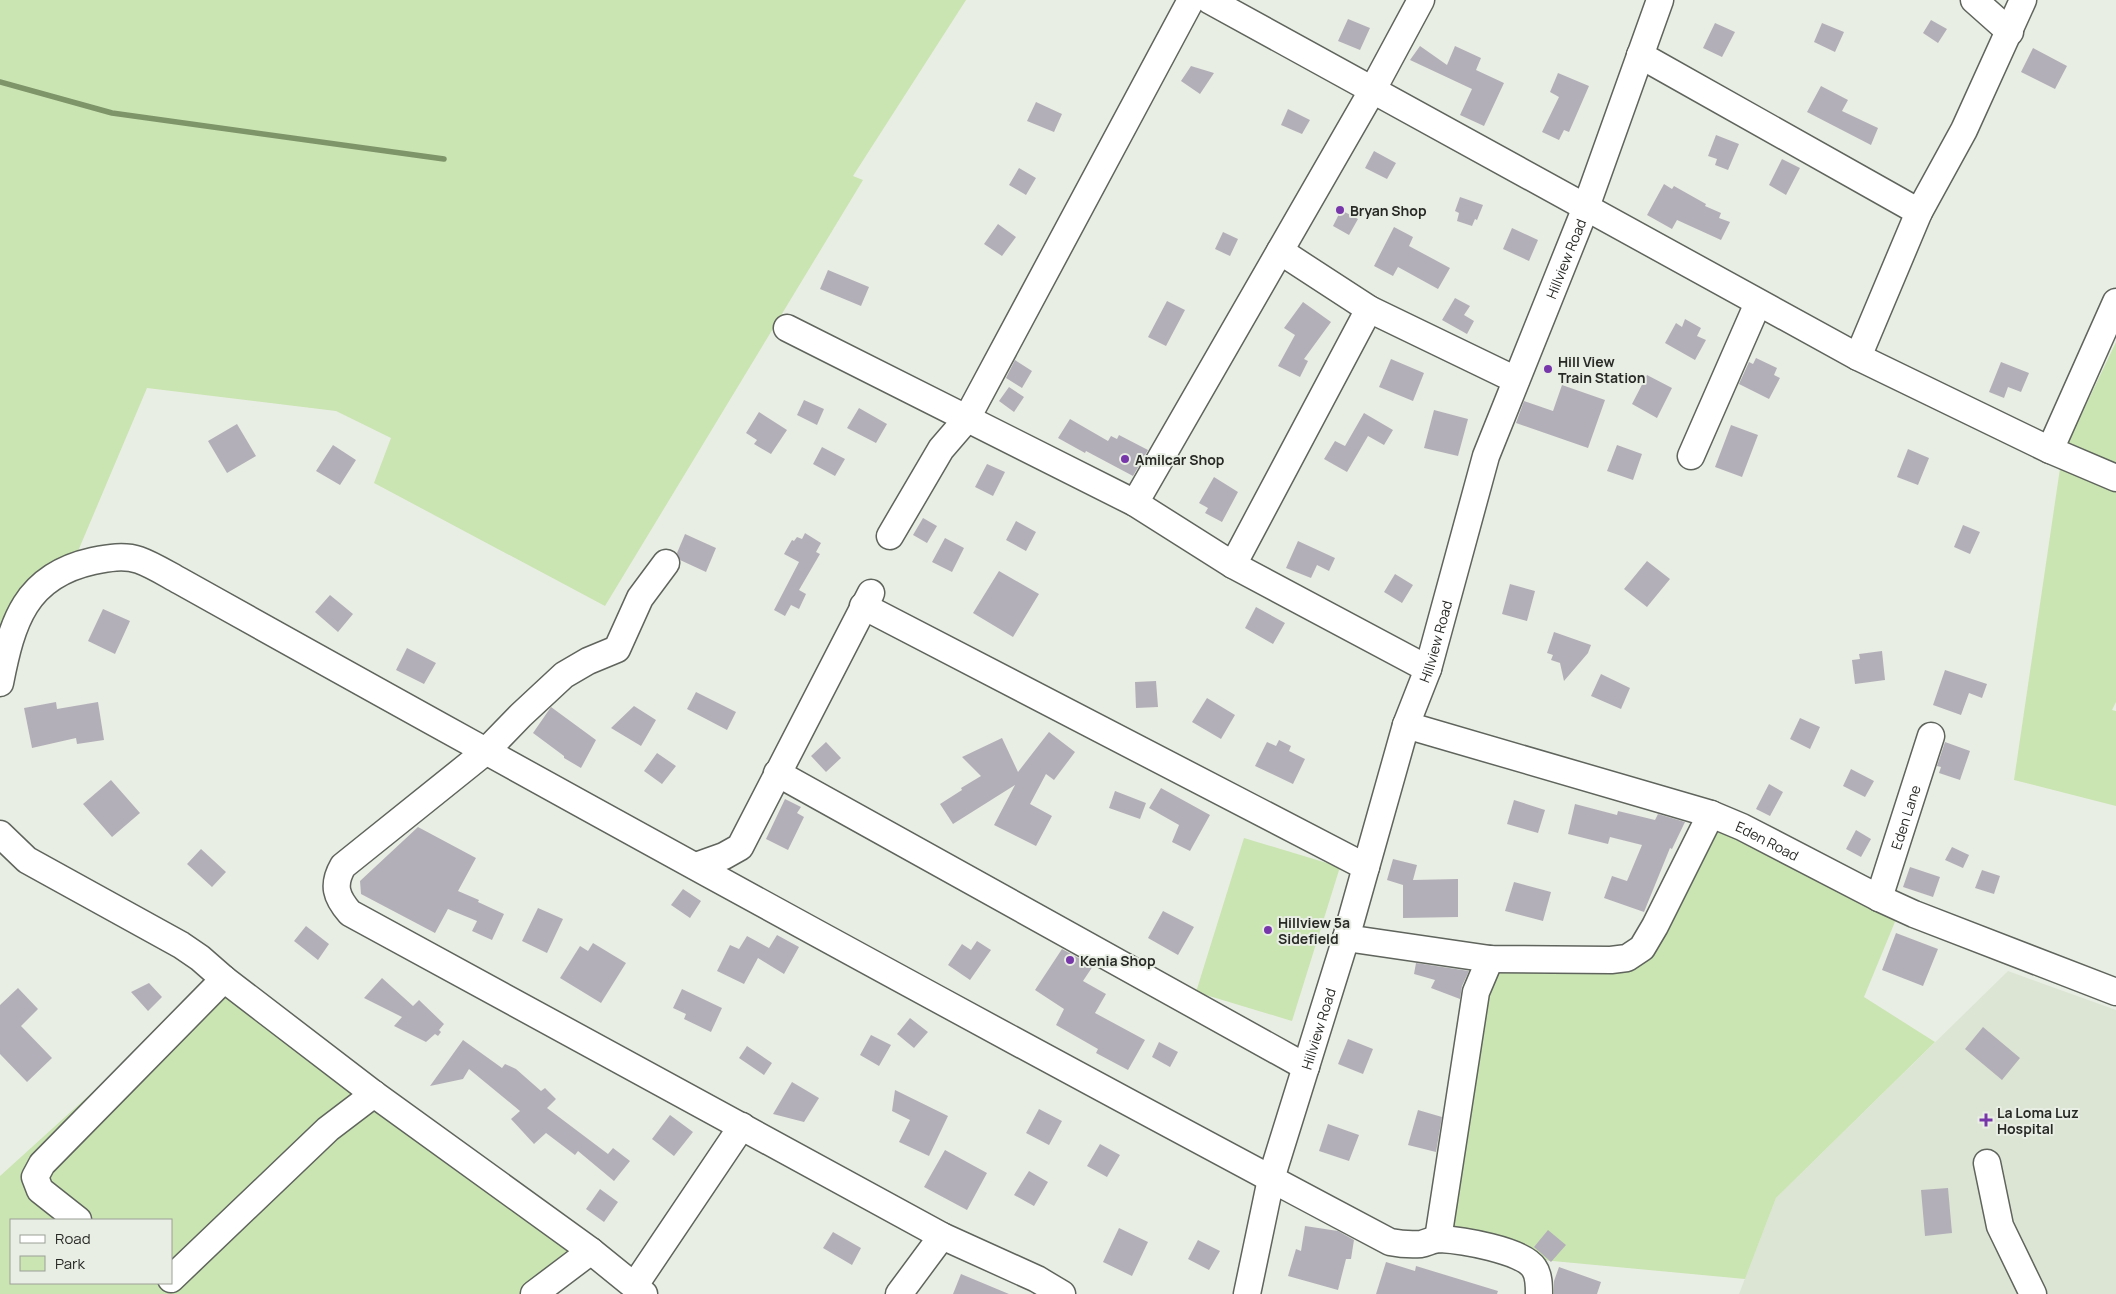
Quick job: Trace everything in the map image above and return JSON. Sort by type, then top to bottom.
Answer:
[{"type":"street","points":[[890,536],[941,449],[966,420],[1191,0]]},
{"type":"street","points":[[1209,0],[1858,357],[2050,450],[2116,478]]},
{"type":"street","points":[[1135,503],[1372,91],[1421,0]]},
{"type":"street","name":"Hillview Road","points":[[1247,1294],[1271,1179],[1346,938],[1406,725],[1428,669],[1486,456],[1586,206],[1660,0]]},
{"type":"street","points":[[1974,0],[2010,32]]},
{"type":"street","points":[[1858,357],[1919,212],[1964,130],[2024,0]]},
{"type":"street","points":[[1640,55],[1919,212]]},
{"type":"street","points":[[1280,251],[1369,309],[1516,380]]},
{"type":"street","points":[[2050,450],[2116,302]]},
{"type":"street","points":[[1691,456],[1758,303]]},
{"type":"street","points":[[1233,565],[1369,309]]},
{"type":"street","points":[[787,328],[966,420],[1135,503],[1233,565],[1428,669]]},
{"type":"street","points":[[0,682],[14,626],[22,608],[35,591],[54,576],[76,565],[120,557],[139,560],[486,752],[1390,1242],[1405,1245],[1422,1244],[1438,1239],[1502,1249],[1523,1257],[1534,1268],[1539,1283],[1539,1294]]},
{"type":"street","points":[[666,563],[640,598],[617,649],[588,661],[564,675],[521,715],[486,752],[343,866],[336,878],[342,904],[350,913],[942,1236],[1037,1280],[1062,1294]]},
{"type":"street","points":[[696,866],[724,856],[740,847],[867,600],[1366,867]]},
{"type":"street","name":"Eden Road","points":[[1406,725],[1711,814],[1742,826],[1879,898],[1969,936],[2116,992]]},
{"type":"street","name":"Eden Lane","points":[[1879,898],[1931,736]]},
{"type":"street","points":[[777,772],[1306,1067]]},
{"type":"street","points":[[1346,938],[1490,959],[1611,960],[1627,958],[1642,948],[1656,926],[1711,814]]},
{"type":"street","points":[[0,834],[27,860],[181,945],[200,958],[224,979],[374,1094],[591,1251],[639,1290],[742,1126]]},
{"type":"street","points":[[1438,1239],[1476,992],[1490,959]]},
{"type":"street","points":[[77,1219],[40,1190],[35,1178],[42,1164],[224,979]]},
{"type":"street","points":[[172,1276],[328,1129],[374,1094]]},
{"type":"street","points":[[1987,1163],[2000,1226],[2033,1294]]},
{"type":"street","points":[[899,1294],[942,1236]]},
{"type":"street","points":[[534,1294],[591,1251]]},
{"type":"shaded area","name":"La Loma Luz Hospital","points":[[2008,971],[2116,1010],[2116,1294],[1739,1294],[1776,1198]]},
{"type":"green space","points":[[0,0],[966,0],[853,176],[863,180],[605,606],[374,483],[391,438],[336,411],[147,388],[73,563],[32,589],[0,676]]},
{"type":"green space","points":[[2116,342],[2116,702],[2112,710],[2116,711],[2116,806],[2014,780],[2062,455]]},
{"type":"green space","points":[[1711,826],[1899,912],[1864,997],[1935,1042],[1776,1198],[1745,1279],[1542,1260],[1448,1236],[1492,970],[1642,965]]},
{"type":"green space","name":"Hillview 5a Sidefield","points":[[1244,838],[1340,867],[1292,1021],[1196,992]]},
{"type":"green space","points":[[213,983],[570,1249],[520,1294],[0,1294],[0,1176]]},
{"type":"building","points":[[1348,19],[1370,28],[1360,50],[1338,41]]},
{"type":"building","points":[[1931,20],[1947,29],[1938,43],[1923,33]]},
{"type":"building","points":[[1715,23],[1735,32],[1722,57],[1703,48]]},
{"type":"building","points":[[1822,23],[1844,32],[1835,52],[1814,42]]},
{"type":"building","points":[[1420,46],[1447,65],[1455,46],[1481,58],[1476,70],[1504,83],[1484,126],[1460,115],[1472,89],[1410,60]]},
{"type":"building","points":[[2033,48],[2067,66],[2055,89],[2021,72]]},
{"type":"building","points":[[1191,66],[1214,73],[1200,94],[1181,81]]},
{"type":"building","points":[[1558,73],[1589,86],[1569,132],[1564,130],[1559,140],[1542,132],[1559,97],[1550,92]]},
{"type":"building","points":[[1821,86],[1848,100],[1842,111],[1878,128],[1871,145],[1807,112]]},
{"type":"building","points":[[1036,102],[1062,114],[1054,132],[1027,121]]},
{"type":"building","points":[[1288,109],[1310,120],[1302,134],[1281,125]]},
{"type":"building","points":[[1716,135],[1739,144],[1728,170],[1715,165],[1717,159],[1708,156]]},
{"type":"building","points":[[1374,151],[1396,163],[1387,179],[1365,168]]},
{"type":"building","points":[[1782,159],[1800,168],[1786,195],[1769,185]]},
{"type":"building","points":[[1019,168],[1036,178],[1026,195],[1009,185]]},
{"type":"building","points":[[1664,184],[1672,189],[1674,186],[1706,204],[1705,206],[1721,213],[1719,218],[1730,222],[1721,240],[1677,220],[1672,229],[1647,215]]},
{"type":"building","points":[[1460,197],[1483,205],[1477,220],[1475,219],[1472,226],[1457,221],[1459,213],[1455,211]]},
{"type":"building","points":[[1341,210],[1358,219],[1349,235],[1333,226]]},
{"type":"building","points":[[998,224],[1016,237],[1002,256],[984,244]]},
{"type":"building","points":[[1394,227],[1413,237],[1409,246],[1450,268],[1438,289],[1398,267],[1393,276],[1374,266]]},
{"type":"building","points":[[1512,228],[1538,240],[1529,261],[1503,249]]},
{"type":"building","points":[[1223,232],[1238,239],[1230,256],[1215,249]]},
{"type":"building","points":[[828,270],[869,287],[861,306],[820,289]]},
{"type":"building","points":[[1455,298],[1470,306],[1464,315],[1474,321],[1467,334],[1442,320]]},
{"type":"building","points":[[1167,301],[1185,310],[1166,346],[1148,337]]},
{"type":"building","points":[[1303,302],[1331,322],[1304,359],[1308,361],[1300,377],[1278,366],[1295,335],[1284,328]]},
{"type":"building","points":[[1685,319],[1701,328],[1697,336],[1706,340],[1695,360],[1665,343],[1676,323],[1682,327]]},
{"type":"building","points":[[1756,358],[1777,368],[1774,375],[1780,378],[1769,399],[1739,384],[1749,362],[1753,364]]},
{"type":"building","points":[[1391,359],[1424,373],[1413,401],[1379,387]]},
{"type":"building","points":[[1015,360],[1032,371],[1022,388],[1006,378]]},
{"type":"building","points":[[2001,362],[2029,373],[2021,392],[2008,387],[2004,398],[1989,392]]},
{"type":"building","points":[[1647,375],[1672,388],[1657,418],[1632,404]]},
{"type":"building","points":[[1562,385],[1605,400],[1588,448],[1516,423],[1524,401],[1553,411]]},
{"type":"building","points":[[1009,387],[1024,397],[1014,412],[999,401]]},
{"type":"building","points":[[804,400],[824,409],[817,425],[797,415]]},
{"type":"building","points":[[859,408],[887,424],[876,443],[847,428]]},
{"type":"building","points":[[1434,410],[1468,419],[1458,456],[1424,448]]},
{"type":"building","points":[[759,412],[787,430],[771,454],[754,444],[757,440],[746,433]]},
{"type":"building","points":[[1364,413],[1393,430],[1384,445],[1368,436],[1347,472],[1324,459],[1335,441],[1345,446]]},
{"type":"building","points":[[1070,419],[1108,441],[1111,436],[1117,439],[1119,435],[1148,450],[1133,476],[1058,438]]},
{"type":"building","points":[[237,424],[256,456],[227,473],[208,441]]},
{"type":"building","points":[[1731,425],[1758,435],[1742,477],[1715,467]]},
{"type":"building","points":[[333,445],[356,460],[340,485],[316,471]]},
{"type":"building","points":[[1617,445],[1642,454],[1633,480],[1607,471]]},
{"type":"building","points":[[822,447],[845,459],[835,476],[813,464]]},
{"type":"building","points":[[1908,449],[1929,458],[1918,485],[1897,477]]},
{"type":"building","points":[[987,464],[1005,472],[993,496],[975,487]]},
{"type":"building","points":[[1214,477],[1238,492],[1222,522],[1205,513],[1208,508],[1199,503]]},
{"type":"building","points":[[923,518],[937,526],[927,543],[913,535]]},
{"type":"building","points":[[1016,521],[1036,532],[1026,551],[1006,540]]},
{"type":"building","points":[[1963,525],[1980,532],[1970,554],[1954,547]]},
{"type":"building","points":[[805,533],[821,543],[816,552],[820,554],[799,590],[806,594],[799,609],[791,605],[785,616],[774,610],[799,562],[784,554],[792,540],[794,541],[797,537],[802,539]]},
{"type":"building","points":[[685,534],[716,548],[706,572],[680,560],[677,553]]},
{"type":"building","points":[[945,538],[964,548],[952,572],[932,562]]},
{"type":"building","points":[[1298,541],[1335,558],[1329,571],[1317,565],[1311,578],[1286,568]]},
{"type":"building","points":[[1647,561],[1670,579],[1647,607],[1624,589]]},
{"type":"building","points":[[999,571],[1039,594],[1013,637],[973,613]]},
{"type":"building","points":[[1395,574],[1413,585],[1402,603],[1384,592]]},
{"type":"building","points":[[1510,584],[1535,591],[1527,621],[1502,614]]},
{"type":"building","points":[[330,595],[353,614],[338,632],[315,612]]},
{"type":"building","points":[[1256,607],[1285,623],[1273,644],[1245,628]]},
{"type":"building","points":[[103,609],[130,621],[115,654],[88,641]]},
{"type":"building","points":[[1554,632],[1591,645],[1588,653],[1564,681],[1560,663],[1551,660],[1553,655],[1547,653]]},
{"type":"building","points":[[407,648],[436,663],[424,684],[396,670]]},
{"type":"building","points":[[1882,651],[1885,680],[1855,684],[1852,660],[1860,659],[1859,654]]},
{"type":"building","points":[[1945,670],[1987,684],[1982,698],[1969,693],[1961,715],[1933,705]]},
{"type":"building","points":[[1601,674],[1630,688],[1621,709],[1591,696]]},
{"type":"building","points":[[1156,681],[1158,707],[1136,708],[1135,682]]},
{"type":"building","points":[[696,692],[736,712],[727,730],[687,709]]},
{"type":"building","points":[[1207,698],[1235,715],[1221,739],[1192,722]]},
{"type":"building","points":[[56,702],[57,709],[98,702],[104,740],[77,744],[76,738],[32,748],[24,708]]},
{"type":"building","points":[[634,706],[656,720],[641,746],[611,728]]},
{"type":"building","points":[[551,707],[596,740],[581,768],[564,758],[564,756],[533,733]]},
{"type":"building","points":[[1800,718],[1820,727],[1810,749],[1790,739]]},
{"type":"building","points":[[1049,732],[1075,752],[1054,780],[1046,774],[1030,804],[1052,816],[1036,846],[994,825],[1015,785],[953,824],[940,804],[981,776],[962,757],[1002,738],[1018,772]]},
{"type":"building","points":[[1279,740],[1291,746],[1289,751],[1305,759],[1293,784],[1255,766],[1267,742],[1276,746]]},
{"type":"building","points":[[826,742],[841,758],[826,772],[811,756]]},
{"type":"building","points":[[1945,742],[1970,751],[1960,780],[1939,773],[1941,767],[1937,766]]},
{"type":"building","points":[[657,753],[676,766],[662,784],[644,771]]},
{"type":"building","points":[[1851,769],[1874,781],[1865,797],[1843,786]]},
{"type":"building","points":[[111,780],[140,813],[112,837],[83,804]]},
{"type":"building","points":[[1769,784],[1783,792],[1770,816],[1756,809]]},
{"type":"building","points":[[1161,788],[1210,815],[1190,851],[1172,842],[1179,825],[1149,808]]},
{"type":"building","points":[[1115,791],[1146,803],[1140,819],[1109,808]]},
{"type":"building","points":[[785,799],[801,807],[797,813],[804,817],[788,850],[766,839]]},
{"type":"building","points":[[1514,800],[1545,810],[1538,833],[1507,824]]},
{"type":"building","points":[[1575,804],[1617,815],[1618,811],[1655,820],[1658,814],[1685,822],[1672,849],[1670,848],[1644,912],[1604,898],[1612,876],[1627,881],[1642,845],[1610,837],[1608,844],[1568,834]]},
{"type":"building","points":[[418,827],[476,858],[458,891],[504,914],[492,940],[472,931],[477,921],[448,909],[435,933],[361,894],[360,881]]},
{"type":"building","points":[[1856,830],[1871,839],[1861,857],[1846,849]]},
{"type":"building","points":[[1952,847],[1969,855],[1963,868],[1945,860]]},
{"type":"building","points":[[201,849],[226,872],[212,887],[187,864]]},
{"type":"building","points":[[1393,859],[1417,865],[1413,880],[1458,879],[1458,917],[1403,918],[1403,885],[1387,880]]},
{"type":"building","points":[[1910,867],[1940,877],[1933,897],[1903,887]]},
{"type":"building","points":[[1982,870],[2000,876],[1994,894],[1975,888]]},
{"type":"building","points":[[1514,882],[1551,892],[1543,921],[1505,911]]},
{"type":"building","points":[[683,889],[701,901],[690,918],[671,905]]},
{"type":"building","points":[[538,908],[563,919],[547,953],[522,941]]},
{"type":"building","points":[[1163,911],[1194,927],[1178,955],[1148,938]]},
{"type":"building","points":[[306,926],[329,944],[318,960],[294,941]]},
{"type":"building","points":[[1896,933],[1938,949],[1923,986],[1882,970]]},
{"type":"building","points":[[777,935],[799,947],[784,974],[758,958],[744,984],[717,971],[730,945],[739,949],[747,936],[769,948]]},
{"type":"building","points":[[977,941],[991,950],[970,980],[948,965],[962,944],[971,950]]},
{"type":"building","points":[[593,943],[626,963],[601,1003],[560,978],[580,946],[588,951]]},
{"type":"building","points":[[1062,949],[1093,966],[1083,981],[1106,994],[1095,1013],[1145,1040],[1128,1070],[1096,1053],[1098,1049],[1056,1025],[1064,1009],[1035,990]]},
{"type":"building","points":[[1416,963],[1469,971],[1462,986],[1460,999],[1431,988],[1435,980],[1414,974]]},
{"type":"building","points":[[382,978],[413,1006],[419,1000],[444,1024],[439,1030],[441,1032],[438,1036],[435,1034],[426,1042],[394,1026],[402,1017],[364,998]]},
{"type":"building","points":[[149,983],[162,997],[148,1011],[131,992]]},
{"type":"building","points":[[18,988],[38,1009],[21,1026],[52,1058],[27,1082],[0,1054],[0,1005]]},
{"type":"building","points":[[682,989],[722,1008],[711,1032],[684,1019],[686,1014],[673,1008]]},
{"type":"building","points":[[910,1018],[928,1032],[914,1048],[897,1034]]},
{"type":"building","points":[[1983,1027],[2020,1058],[2002,1080],[1965,1049]]},
{"type":"building","points":[[871,1035],[891,1045],[879,1066],[860,1055]]},
{"type":"building","points":[[1348,1039],[1373,1049],[1363,1074],[1338,1064]]},
{"type":"building","points":[[463,1040],[502,1068],[505,1064],[516,1069],[541,1091],[545,1088],[556,1099],[547,1108],[608,1154],[613,1148],[630,1161],[614,1181],[578,1151],[575,1155],[546,1133],[534,1144],[511,1119],[520,1111],[469,1069],[463,1079],[430,1086]]},
{"type":"building","points":[[1159,1042],[1178,1052],[1170,1067],[1152,1057]]},
{"type":"building","points":[[747,1046],[772,1063],[764,1075],[739,1058]]},
{"type":"building","points":[[792,1082],[819,1098],[804,1122],[773,1114]]},
{"type":"building","points":[[895,1090],[948,1116],[929,1156],[899,1142],[910,1120],[892,1111]]},
{"type":"building","points":[[1039,1109],[1062,1121],[1049,1145],[1026,1133]]},
{"type":"building","points":[[1418,1110],[1442,1117],[1436,1152],[1408,1145]]},
{"type":"building","points":[[670,1115],[693,1132],[674,1156],[652,1139]]},
{"type":"building","points":[[1328,1124],[1359,1135],[1349,1161],[1319,1151]]},
{"type":"building","points":[[1100,1144],[1120,1155],[1107,1177],[1087,1166]]},
{"type":"building","points":[[945,1150],[987,1173],[967,1210],[924,1187]]},
{"type":"building","points":[[1029,1171],[1048,1182],[1034,1206],[1014,1195]]},
{"type":"building","points":[[1948,1188],[1952,1233],[1925,1236],[1921,1190]]},
{"type":"building","points":[[600,1189],[618,1202],[604,1222],[586,1209]]},
{"type":"building","points":[[1305,1226],[1338,1231],[1354,1240],[1351,1259],[1346,1259],[1338,1290],[1288,1276],[1296,1249],[1301,1251]]},
{"type":"building","points":[[1119,1228],[1148,1242],[1132,1276],[1103,1262]]},
{"type":"building","points":[[1548,1230],[1566,1245],[1551,1262],[1534,1247]]},
{"type":"building","points":[[833,1232],[861,1248],[852,1265],[823,1248]]},
{"type":"building","points":[[1198,1240],[1220,1251],[1209,1270],[1188,1259]]},
{"type":"building","points":[[1386,1262],[1415,1271],[1416,1266],[1498,1291],[1497,1294],[1376,1294]]},
{"type":"building","points":[[1559,1267],[1601,1282],[1597,1294],[1554,1294],[1554,1281]]},
{"type":"building","points":[[961,1274],[1009,1294],[953,1294]]},
{"type":"waterway","points":[[0,82],[112,113],[444,159]]},
{"type":"place","name":"Bryan Shop","points":[[1340,210]]},
{"type":"place","name":"Hill View Train Station","points":[[1548,369]]},
{"type":"place","name":"Amilcar Shop","points":[[1125,459]]},
{"type":"place","name":"Hillview 5a Sidefield","points":[[1268,930]]},
{"type":"place","name":"Kenia Shop","points":[[1070,960]]},
{"type":"place","name":"La Loma Luz Hospital","points":[[1986,1120]]}]
